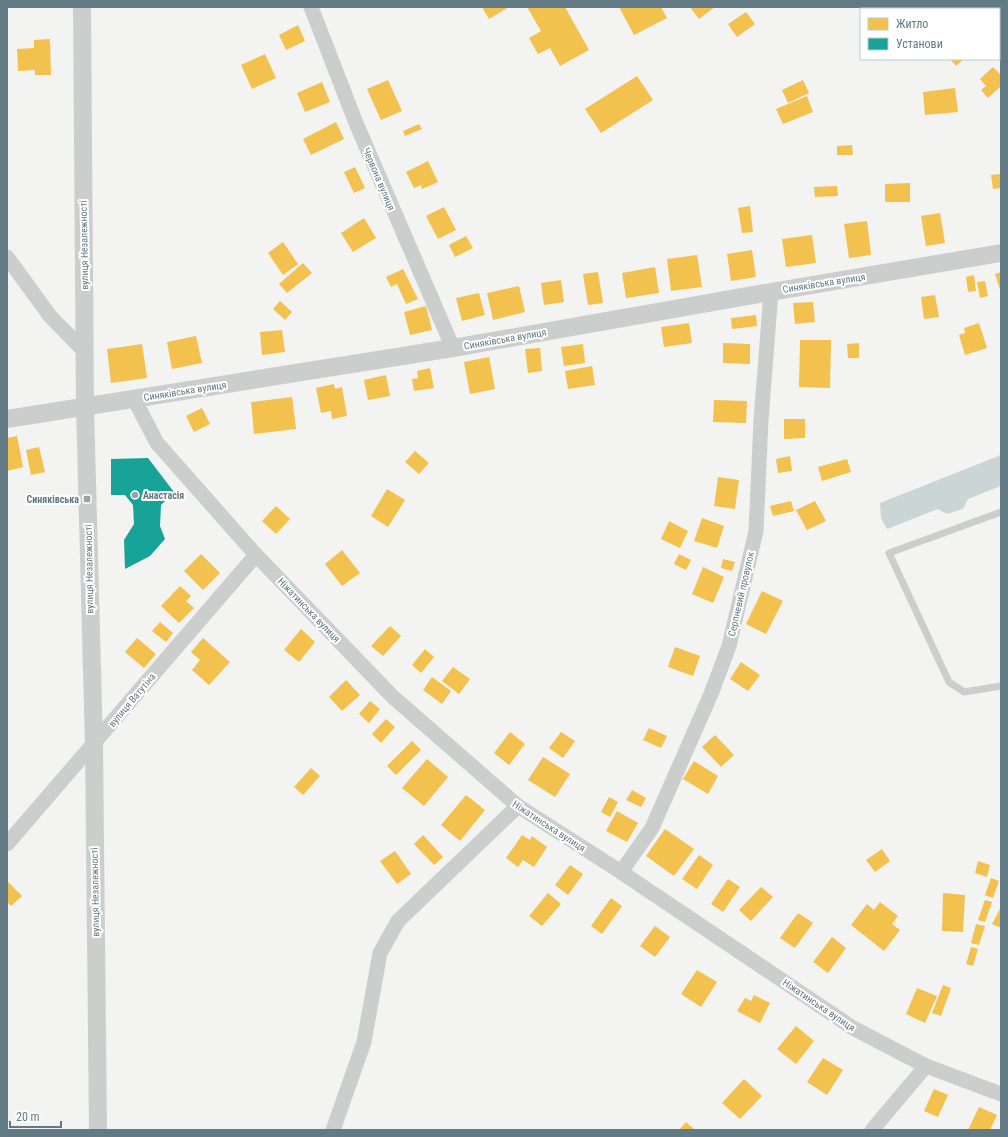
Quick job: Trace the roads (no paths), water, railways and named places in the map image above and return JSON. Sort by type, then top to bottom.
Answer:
[{"type":"street","name":"вулиця Незалежності","points":[[82,7],[85,407],[94,744],[98,1130]]},
{"type":"street","name":"Червона вулиця","points":[[311,7],[356,123],[453,348]]},
{"type":"street","name":"Синяківська вулиця","points":[[7,419],[453,348],[1001,253]]},
{"type":"street","points":[[7,257],[50,316],[85,352]]},
{"type":"street","name":"Серпневий провулок","points":[[621,872],[652,828],[711,694],[729,646],[756,531],[761,420],[771,292]]},
{"type":"street","name":"Ніжатинська вулиця","points":[[134,399],[157,443],[256,555],[393,697],[518,806],[621,872],[853,1028],[926,1066],[1001,1094]]},
{"type":"street","name":"вулиця Ватутіна","points":[[7,844],[256,555]]},
{"type":"street","points":[[333,1130],[364,1042],[380,953],[398,921],[518,806]]},
{"type":"street","points":[[872,1130],[926,1066]]},
{"type":"lane","points":[[1001,512],[889,553],[949,682],[964,692],[1001,686]]},
{"type":"place","name":"Анастасія","points":[[135,495]]},
{"type":"place","name":"Синяківська","points":[[87,499]]}]
